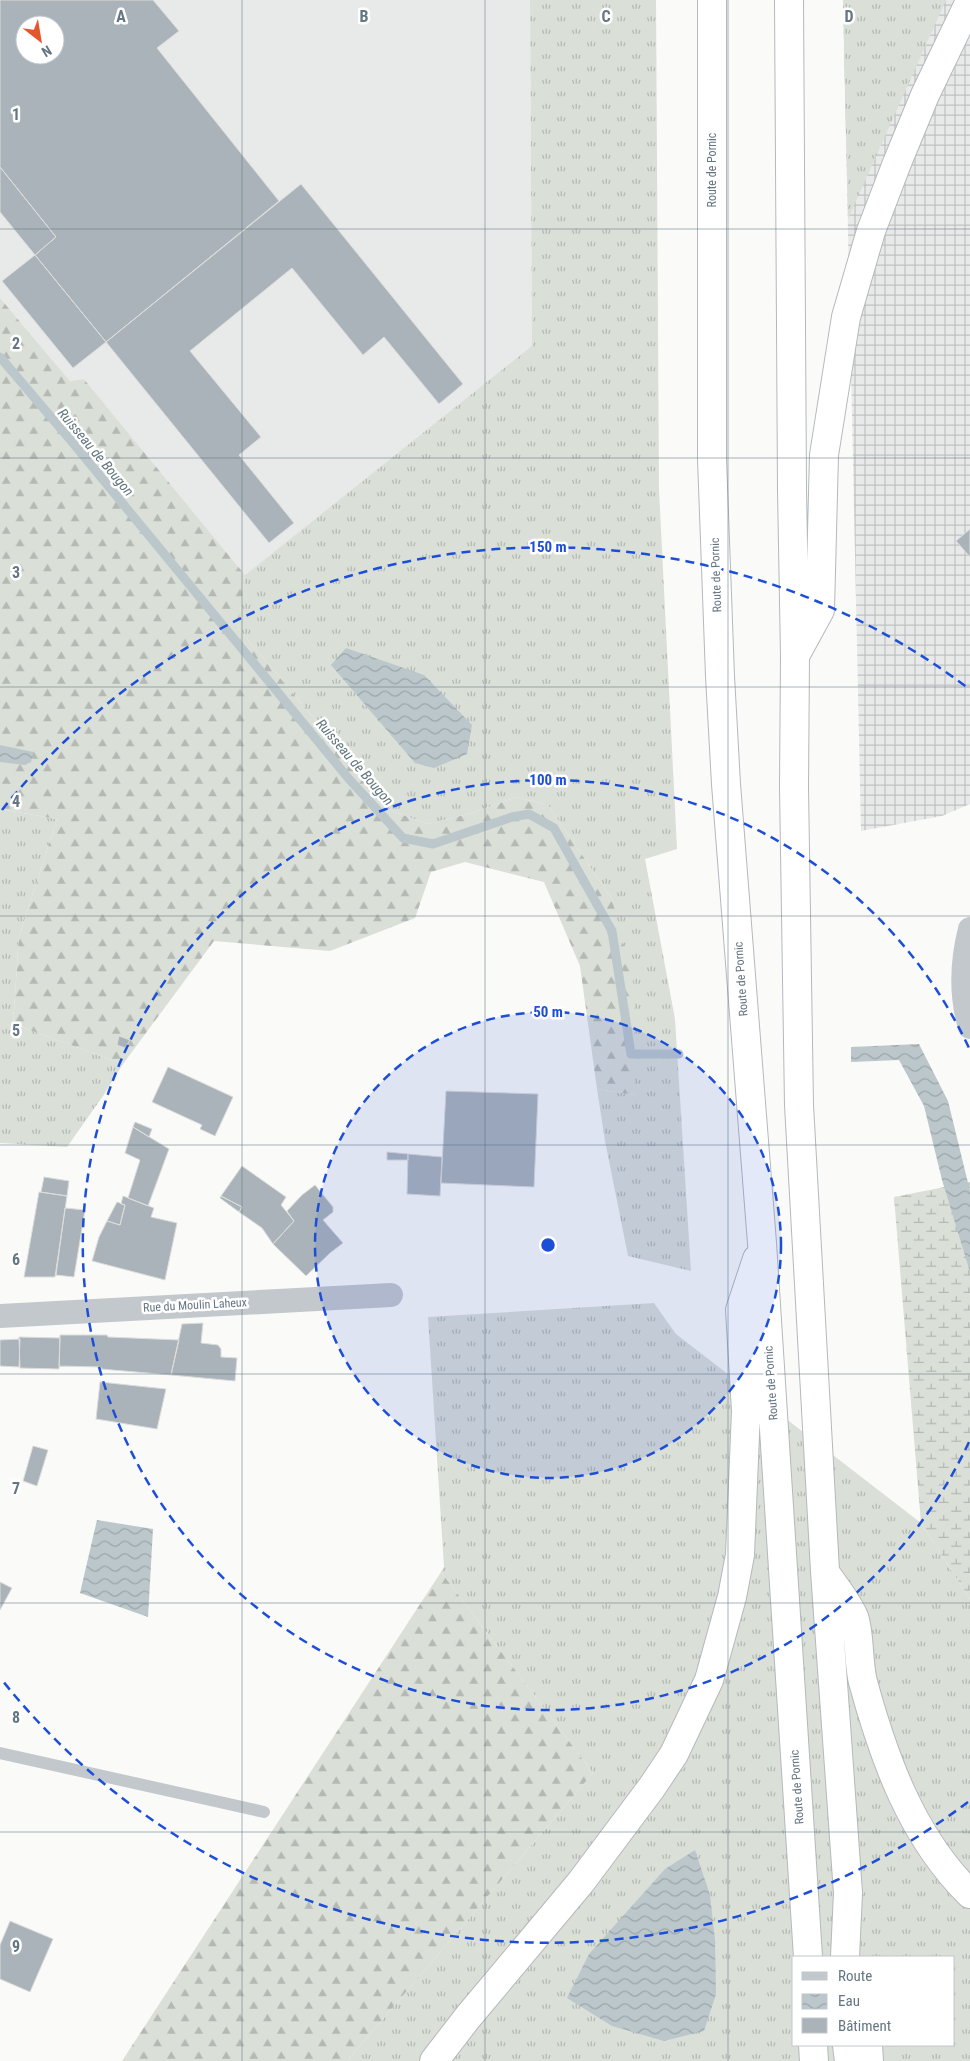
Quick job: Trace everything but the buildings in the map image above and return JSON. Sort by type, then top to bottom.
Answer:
[{"type":"highway","name":"Route de Pornic","points":[[712,0],[712,459],[720,676],[726,784],[762,1243],[808,1956]]},
{"type":"highway","points":[[789,0],[795,656],[794,787],[799,1106],[825,1571],[848,1893],[857,1956]]},
{"type":"highway","points":[[795,656],[820,610],[824,455],[846,317],[871,231],[897,163],[925,95],[970,1]]},
{"type":"highway","points":[[434,2061],[468,2017],[581,1882],[652,1787],[674,1754],[709,1680],[732,1597],[740,1554],[746,1412],[740,1310],[762,1243]]},
{"type":"highway","points":[[825,1571],[854,1618],[862,1679],[890,1768],[912,1816],[934,1853],[956,1881],[970,1894]]},
{"type":"highway","points":[[845,1956],[848,1893]]},
{"type":"highway","points":[[813,2046],[814,2061]]},
{"type":"highway","points":[[847,2046],[848,2061]]},
{"type":"highway","points":[[868,2046],[870,2061]]},
{"type":"street","points":[[970,928],[963,967],[965,1007],[970,1027]]},
{"type":"street","name":"Rue du Moulin Laheux","points":[[0,1316],[391,1295]]},
{"type":"lane","points":[[0,1753],[264,1812]]},
{"type":"shaded area","points":[[0,0],[530,0],[532,347],[245,575],[84,379],[70,381],[0,298]]},
{"type":"shaded area","points":[[843,0],[970,0],[970,804],[942,816],[861,831]]},
{"type":"green space","points":[[530,0],[656,0],[659,490],[677,849],[645,859],[675,1019],[691,1271],[628,1256],[605,1141],[597,1089],[635,1095],[612,899],[548,805],[516,797],[472,813],[428,824],[392,811],[238,628],[245,575],[532,346]]},
{"type":"green space","points":[[843,0],[946,0],[848,219]]},
{"type":"green space","points":[[0,298],[70,381],[84,379],[245,575],[238,628],[392,811],[428,824],[472,813],[516,797],[548,805],[612,899],[635,990],[635,1095],[597,1089],[580,966],[544,882],[465,862],[431,872],[415,918],[330,951],[214,941],[123,1064],[13,1024],[19,937],[57,819],[0,809]]},
{"type":"green space","points":[[0,809],[57,819],[19,937],[13,1024],[123,1064],[67,1147],[0,1143]]},
{"type":"green space","points":[[970,1182],[970,1599],[921,1523],[894,1197]]},
{"type":"green space","points":[[654,1303],[676,1334],[921,1523],[970,1599],[970,2061],[347,2061],[593,1773],[441,1572],[444,1567],[428,1317]]},
{"type":"green space","points":[[441,1572],[593,1773],[347,2061],[122,2061]]},
{"type":"water","points":[[346,648],[424,675],[472,725],[467,754],[434,768],[415,763],[331,665]]},
{"type":"water","points":[[0,745],[33,752],[31,762],[25,765],[0,762]]},
{"type":"water","points":[[919,1044],[948,1101],[970,1191],[970,1272],[942,1180],[924,1106],[899,1060],[851,1062],[851,1047]]},
{"type":"water","points":[[97,1520],[153,1529],[148,1617],[80,1593]]},
{"type":"water","points":[[695,1850],[710,1895],[715,1940],[716,1994],[704,2031],[664,2041],[612,2026],[567,1998],[589,1954],[665,1869]]},
{"type":"waterway","name":"Ruisseau de Bougon","points":[[0,357],[349,779],[403,838],[433,844],[512,817],[529,814],[554,828],[612,931],[631,1054],[679,1054]]}]
